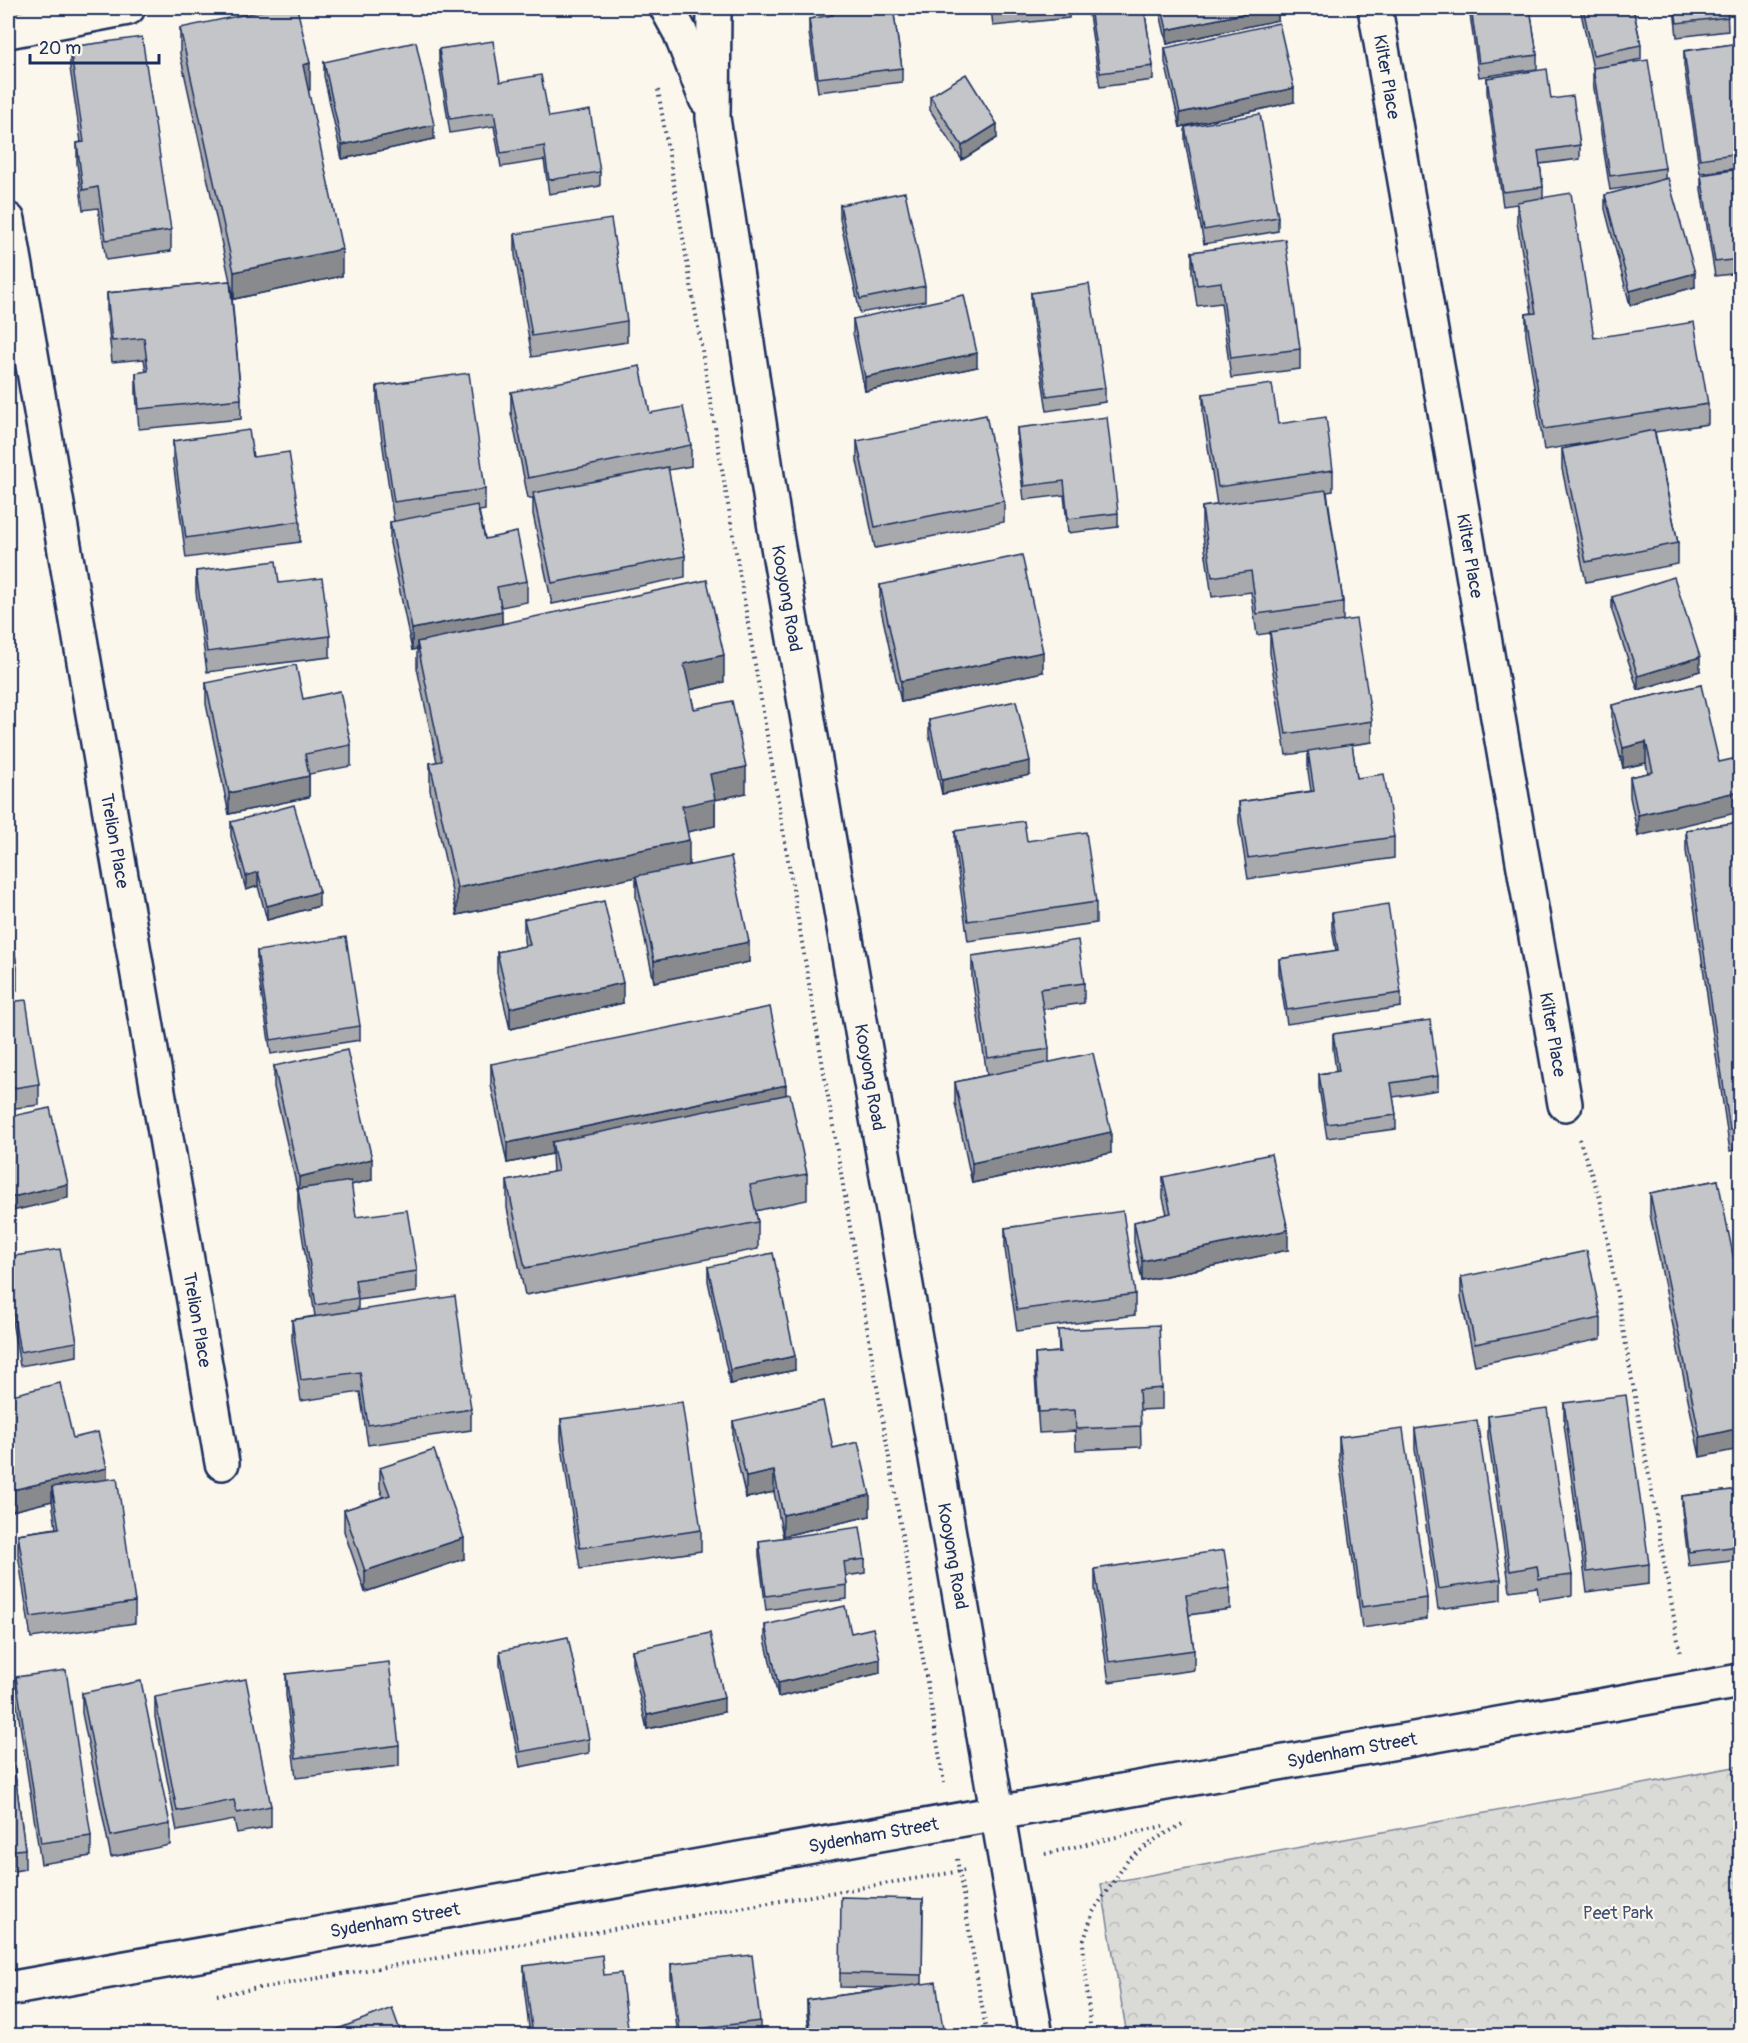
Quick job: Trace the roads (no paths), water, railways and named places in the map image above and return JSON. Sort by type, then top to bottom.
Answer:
[{"type":"street","points":[[8,31],[128,8]]},
{"type":"street","name":"Kooyong Road","points":[[667,8],[680,32],[713,118]]},
{"type":"street","name":"Kooyong Road","points":[[714,8],[713,118],[778,547],[1036,2036]]},
{"type":"street","name":"Kilter Place","points":[[1375,8],[1566,1104]]},
{"type":"street","name":"Trelion Place","points":[[8,220],[222,1463]]},
{"type":"street","name":"Sydenham Street","points":[[8,1989],[1740,1681]]},
{"type":"park label","name":"Peet Park","points":[[1618,1913]]}]
